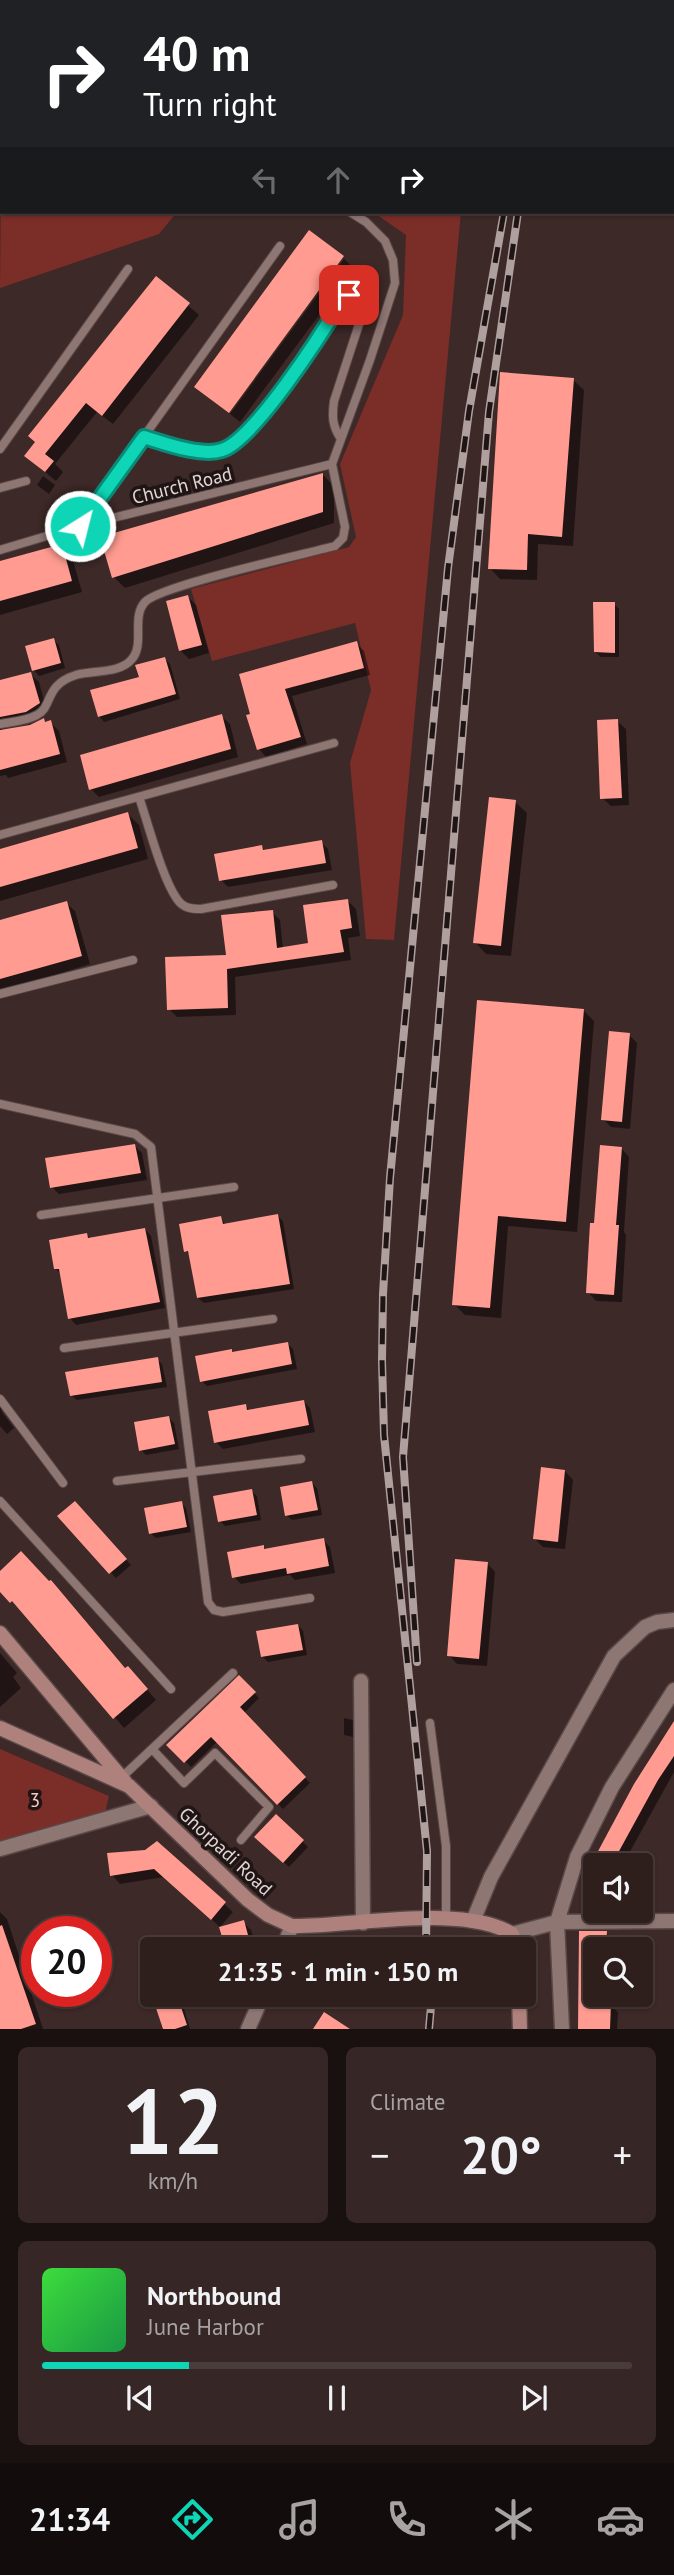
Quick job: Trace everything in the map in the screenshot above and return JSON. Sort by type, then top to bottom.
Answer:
[{"type":"main road","points":[[0,1633],[125,1782]]},
{"type":"main road","name":"Ghorpadi Road","points":[[0,1728],[125,1782],[248,1900],[268,1915],[292,1926]]},
{"type":"main road","points":[[292,1926],[446,1918],[501,1927],[513,1937]]},
{"type":"main road","points":[[519,2007],[520,2029]]},
{"type":"street","points":[[473,1921],[491,1877],[614,1656],[645,1627],[674,1620]]},
{"type":"street","points":[[360,1681],[363,1923]]},
{"type":"street","points":[[562,2029],[557,1922],[577,1857],[612,1787],[674,1690]]},
{"type":"street","points":[[0,1849],[151,1807]]},
{"type":"street","points":[[512,1934],[557,1922],[674,1921]]},
{"type":"street","points":[[287,1937],[292,1926]]},
{"type":"street","points":[[248,2029],[257,2007]]},
{"type":"lane","points":[[0,724],[37,715],[44,709],[49,694],[58,684],[76,675],[125,665],[133,658],[138,646],[141,611],[145,602],[154,597],[204,579],[335,546],[343,538],[345,527],[332,464],[395,283],[393,260],[385,242],[355,214]]},
{"type":"lane","points":[[80,526],[280,246]]},
{"type":"lane","points":[[0,449],[128,268]]},
{"type":"lane","points":[[144,437],[190,451],[222,451],[248,433],[297,369],[342,300],[349,295],[362,300],[364,309],[334,401],[334,428],[341,439]]},
{"type":"lane","name":"Church Road","points":[[0,550],[80,526],[332,464]]},
{"type":"lane","points":[[0,488],[26,481]]},
{"type":"lane","points":[[0,835],[334,743]]},
{"type":"lane","points":[[139,797],[167,880],[178,901],[188,909],[201,909],[333,885]]},
{"type":"lane","points":[[0,994],[133,960]]},
{"type":"lane","points":[[0,1104],[135,1134],[151,1147],[208,1602],[214,1610],[223,1612],[310,1598]]},
{"type":"lane","points":[[41,1215],[234,1188]]},
{"type":"lane","points":[[64,1348],[272,1319]]},
{"type":"lane","points":[[0,1399],[63,1483]]},
{"type":"lane","points":[[117,1481],[301,1459]]},
{"type":"lane","points":[[0,1501],[172,1689]]},
{"type":"lane","points":[[125,1782],[152,1748],[233,1673]]},
{"type":"lane","points":[[430,1723],[446,1846],[446,1918]]},
{"type":"lane","points":[[152,1748],[184,1783],[215,1753],[268,1807],[241,1840]]},
{"type":"green space","points":[[1,214],[175,214],[159,234],[0,288]]},
{"type":"green space","points":[[376,214],[461,214],[394,940],[366,939],[350,763],[371,690],[355,623],[212,661],[191,589],[349,547],[356,537],[340,464],[403,315],[406,235]]},
{"type":"green space","name":"3","points":[[0,1749],[109,1796],[104,1817],[0,1843]]},
{"type":"building","points":[[309,230],[344,256],[229,413],[194,387]]},
{"type":"building","points":[[156,276],[190,303],[102,416],[86,403],[45,454],[54,461],[45,472],[24,456],[35,442],[28,436]]},
{"type":"building","points":[[500,372],[574,378],[562,537],[528,534],[527,570],[488,569]]},
{"type":"building","points":[[323,473],[323,512],[112,578],[100,537]]},
{"type":"building","points":[[62,544],[72,581],[0,601],[0,561]]},
{"type":"building","points":[[188,595],[202,645],[179,651],[166,601]]},
{"type":"building","points":[[593,602],[615,602],[615,653],[594,652]]},
{"type":"building","points":[[54,638],[61,663],[32,671],[25,646]]},
{"type":"building","points":[[357,641],[364,668],[285,689],[301,737],[257,750],[246,715],[250,714],[239,674]]},
{"type":"building","points":[[165,657],[176,694],[98,717],[90,690],[139,677],[135,665]]},
{"type":"building","points":[[31,672],[40,703],[26,712],[0,717],[0,680]]},
{"type":"building","points":[[222,714],[231,749],[89,790],[80,755]]},
{"type":"building","points":[[44,718],[45,722],[51,720],[60,754],[0,770],[0,730],[30,725]]},
{"type":"building","points":[[618,719],[622,798],[600,799],[597,720]]},
{"type":"building","points":[[489,797],[516,800],[501,946],[473,943]]},
{"type":"building","points":[[128,812],[138,848],[0,887],[0,849]]},
{"type":"building","points":[[322,840],[326,863],[219,881],[214,854],[262,845],[263,850]]},
{"type":"building","points":[[348,899],[352,928],[340,930],[344,952],[227,969],[228,1008],[167,1010],[165,957],[226,955],[221,915],[273,910],[277,948],[308,943],[303,905]]},
{"type":"building","points":[[67,901],[82,956],[0,979],[0,920]]},
{"type":"building","points":[[477,1000],[584,1009],[566,1222],[498,1216],[490,1308],[452,1305]]},
{"type":"building","points":[[609,1031],[630,1033],[622,1122],[601,1120]]},
{"type":"building","points":[[135,1144],[141,1173],[50,1188],[45,1158]]},
{"type":"building","points":[[600,1145],[622,1147],[614,1295],[586,1293],[590,1223],[594,1223]]},
{"type":"building","points":[[278,1214],[290,1284],[197,1298],[188,1251],[184,1252],[179,1224],[221,1216],[223,1224]]},
{"type":"building","points":[[145,1228],[160,1302],[68,1319],[59,1269],[54,1269],[49,1240],[87,1233],[88,1238]]},
{"type":"building","points":[[288,1342],[292,1364],[200,1382],[195,1356]]},
{"type":"building","points":[[158,1357],[162,1382],[70,1396],[65,1372]]},
{"type":"building","points":[[304,1400],[309,1425],[214,1443],[208,1411],[246,1404],[247,1410]]},
{"type":"building","points":[[169,1416],[175,1444],[139,1451],[134,1422]]},
{"type":"building","points":[[541,1467],[565,1470],[558,1542],[533,1539]]},
{"type":"building","points":[[312,1481],[318,1510],[285,1516],[280,1487]]},
{"type":"building","points":[[252,1489],[257,1515],[218,1522],[213,1496]]},
{"type":"building","points":[[75,1501],[127,1559],[109,1574],[57,1516]]},
{"type":"building","points":[[182,1501],[187,1527],[149,1534],[144,1508]]},
{"type":"building","points":[[324,1538],[329,1566],[287,1574],[286,1568],[232,1578],[227,1552],[264,1545],[264,1549]]},
{"type":"building","points":[[21,1551],[49,1581],[51,1580],[125,1668],[128,1666],[148,1689],[113,1719],[12,1601],[10,1603],[0,1592],[0,1571]]},
{"type":"building","points":[[455,1559],[488,1562],[479,1659],[447,1656]]},
{"type":"building","points":[[298,1624],[303,1650],[261,1657],[256,1631]]},
{"type":"building","points":[[239,1675],[256,1692],[240,1707],[306,1777],[277,1805],[211,1737],[184,1763],[166,1745]]},
{"type":"building","points":[[674,1721],[674,1756],[618,1853],[597,1853],[634,1784]]},
{"type":"building","points":[[276,1814],[304,1840],[283,1863],[254,1837]]},
{"type":"building","points":[[157,1841],[226,1902],[211,1920],[154,1869],[110,1876],[107,1853],[145,1850]]},
{"type":"building","points":[[244,1920],[249,1937],[222,1937],[219,1927]]},
{"type":"building","points":[[2,1925],[21,1980],[21,2007],[30,2007],[36,2024],[21,2029],[0,2029]]},
{"type":"building","points":[[579,1931],[607,1931],[607,1937],[583,1937],[583,2007],[611,2007],[610,2029],[578,2029]]},
{"type":"building","points":[[156,2007],[181,2007],[187,2025],[163,2029]]},
{"type":"building","points":[[324,2012],[350,2029],[313,2029]]},
{"type":"railway","points":[[426,1937],[427,1851],[384,1435],[383,1294],[390,1178],[448,568],[469,411],[504,214]]},
{"type":"railway","points":[[417,1662],[403,1457],[489,412],[518,214]]},
{"type":"railway","points":[[429,2029],[431,2007]]},
{"type":"route","points":[[80,526],[144,437],[190,451],[222,451],[248,433],[297,369],[342,300],[349,295]]}]
